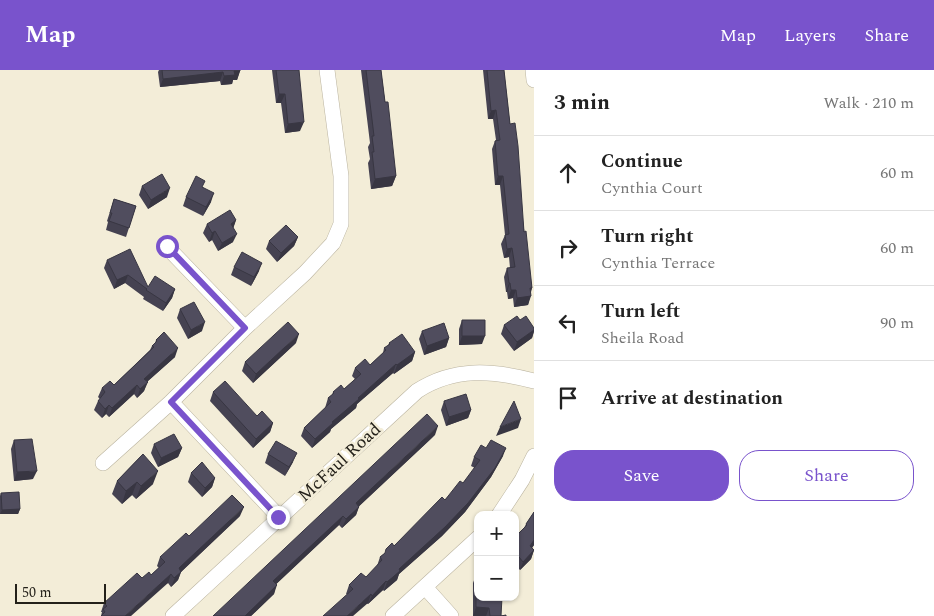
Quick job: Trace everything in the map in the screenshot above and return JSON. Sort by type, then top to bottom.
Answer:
[{"type":"street","points":[[103,463],[171,402],[333,243],[340,229],[342,213],[341,176],[326,70]]},
{"type":"street","points":[[533,70],[534,80]]},
{"type":"street","points":[[167,246],[245,328]]},
{"type":"street","name":"McFaul Road","points":[[173,616],[278,517],[417,391],[432,382],[452,375],[481,373],[510,375],[534,381]]},
{"type":"street","points":[[171,402],[278,517]]},
{"type":"street","points":[[502,511],[522,480],[534,456]]},
{"type":"street","points":[[397,615],[474,542]]},
{"type":"street","points":[[425,587],[451,616]]},
{"type":"building","points":[[162,70],[240,71],[234,71],[235,75],[224,76],[223,72],[163,79]]},
{"type":"building","points":[[276,70],[299,70],[304,122],[288,124],[285,94],[279,94]]},
{"type":"building","points":[[366,70],[381,70],[385,102],[388,102],[396,176],[375,179],[372,152],[374,152],[372,136],[374,136]]},
{"type":"building","points":[[487,70],[504,70],[510,124],[515,123],[524,232],[526,231],[532,288],[530,288],[531,296],[517,298],[516,290],[511,290],[509,283],[507,268],[515,267],[512,248],[507,249],[505,235],[509,234],[503,176],[498,176],[495,141],[500,140],[496,110],[491,111]]},
{"type":"building","points":[[162,174],[170,188],[151,200],[142,186]]},
{"type":"building","points":[[196,176],[205,181],[202,187],[214,193],[206,207],[186,197]]},
{"type":"building","points":[[114,199],[136,206],[129,228],[109,221]]},
{"type":"building","points":[[230,210],[236,220],[231,224],[237,234],[222,243],[215,231],[212,233],[207,224]]},
{"type":"building","points":[[286,225],[298,237],[281,253],[269,241]]},
{"type":"building","points":[[130,249],[148,287],[155,276],[175,289],[166,303],[128,275],[117,280],[107,260]]},
{"type":"building","points":[[242,252],[262,263],[254,277],[234,267]]},
{"type":"building","points":[[194,302],[205,322],[191,330],[180,309]]},
{"type":"building","points":[[517,316],[520,320],[526,316],[534,330],[517,342],[504,325]]},
{"type":"building","points":[[462,320],[485,320],[485,336],[462,336]]},
{"type":"building","points":[[288,322],[299,334],[256,374],[245,362]]},
{"type":"building","points":[[444,323],[449,338],[427,346],[422,331]]},
{"type":"building","points":[[164,332],[178,348],[144,379],[148,382],[140,389],[137,385],[112,408],[109,405],[105,409],[98,401],[105,392],[102,388],[110,381],[114,385],[154,347],[152,346]]},
{"type":"building","points":[[402,334],[415,352],[396,364],[315,439],[304,428],[331,402],[328,398],[341,385],[344,389],[361,374],[355,368],[365,359],[370,365],[386,350],[384,348],[389,343]]},
{"type":"building","points":[[225,381],[257,416],[262,411],[273,423],[256,439],[213,392]]},
{"type":"building","points":[[466,394],[471,410],[449,417],[444,401]]},
{"type":"building","points":[[514,401],[521,419],[500,427]]},
{"type":"building","points":[[427,414],[438,426],[356,503],[359,507],[346,519],[343,516],[273,581],[277,585],[245,616],[213,616]]},
{"type":"building","points":[[174,434],[182,448],[161,458],[154,444]]},
{"type":"building","points":[[32,439],[37,471],[17,472],[14,440]]},
{"type":"building","points":[[491,440],[506,448],[495,468],[468,503],[399,569],[400,571],[347,616],[323,616],[353,589],[349,585],[361,573],[366,577],[382,560],[380,557],[392,543],[394,546],[442,497],[445,500],[460,481],[463,483],[480,460],[474,457],[481,445],[486,448]]},
{"type":"building","points":[[276,441],[297,453],[289,467],[268,454]]},
{"type":"building","points":[[143,454],[158,471],[141,486],[137,482],[126,491],[117,481]]},
{"type":"building","points":[[202,462],[215,478],[205,488],[191,473]]},
{"type":"building","points":[[19,492],[20,509],[2,510],[1,493]]},
{"type":"building","points":[[232,495],[244,507],[179,568],[181,572],[174,578],[171,574],[125,616],[101,616],[105,612],[103,609],[107,606],[104,603],[137,573],[142,578],[149,572],[151,575],[165,562],[160,557],[186,533],[189,536]]},
{"type":"building","points":[[534,512],[534,540],[530,546],[534,550],[523,562],[519,557],[519,533]]},
{"type":"building","points":[[476,601],[502,601],[501,616],[490,616],[489,608],[476,607]]},
{"type":"route","points":[[167,246],[245,328],[171,402],[278,517]]}]
